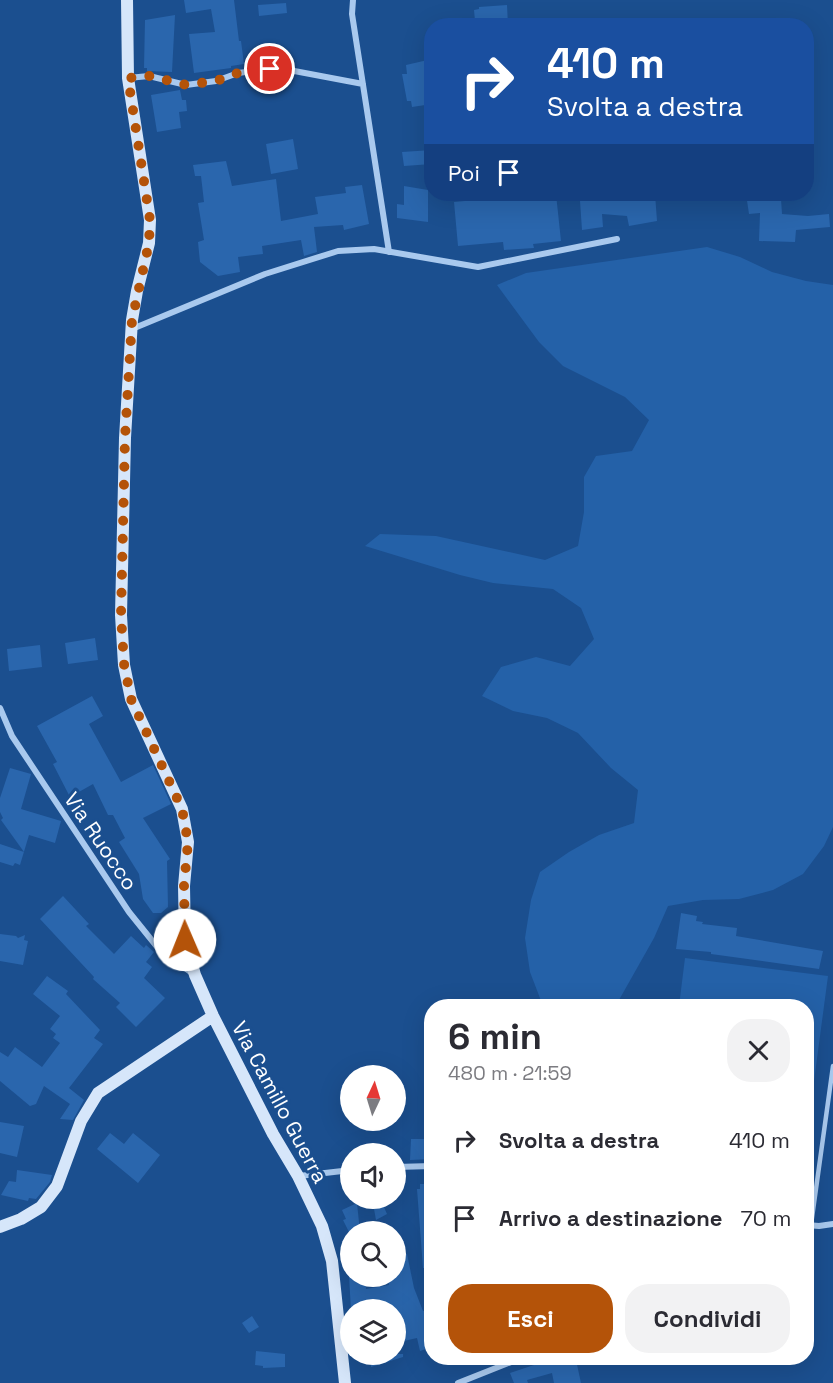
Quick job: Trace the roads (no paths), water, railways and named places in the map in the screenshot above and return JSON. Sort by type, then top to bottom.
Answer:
[{"type":"street","name":"Via Camillo Guerra","points":[[127,0],[128,78],[150,220],[149,243],[137,291],[132,330],[124,450],[121,615],[124,664],[131,699],[182,809],[188,842],[184,886],[185,940],[195,975],[213,1016],[322,1226],[332,1261],[345,1383]]},
{"type":"street","points":[[353,0],[352,14],[389,252]]},
{"type":"street","points":[[128,78],[149,76],[186,85],[216,81],[238,73],[270,69],[289,70],[363,84]]},
{"type":"street","points":[[132,330],[265,274],[338,251],[374,249],[478,267],[617,238]]},
{"type":"street","name":"Via Ruocco","points":[[0,708],[12,736],[129,912],[158,948],[195,975]]},
{"type":"street","points":[[0,1227],[21,1219],[40,1207],[57,1186],[81,1121],[98,1093],[213,1016]]},
{"type":"street","points":[[406,1167],[424,1166]]},
{"type":"street","points":[[298,1176],[340,1171]]},
{"type":"street","points":[[814,1225],[833,1224]]},
{"type":"street","points":[[458,1383],[503,1365]]},
{"type":"lane","points":[[814,1192],[833,1066]]}]
